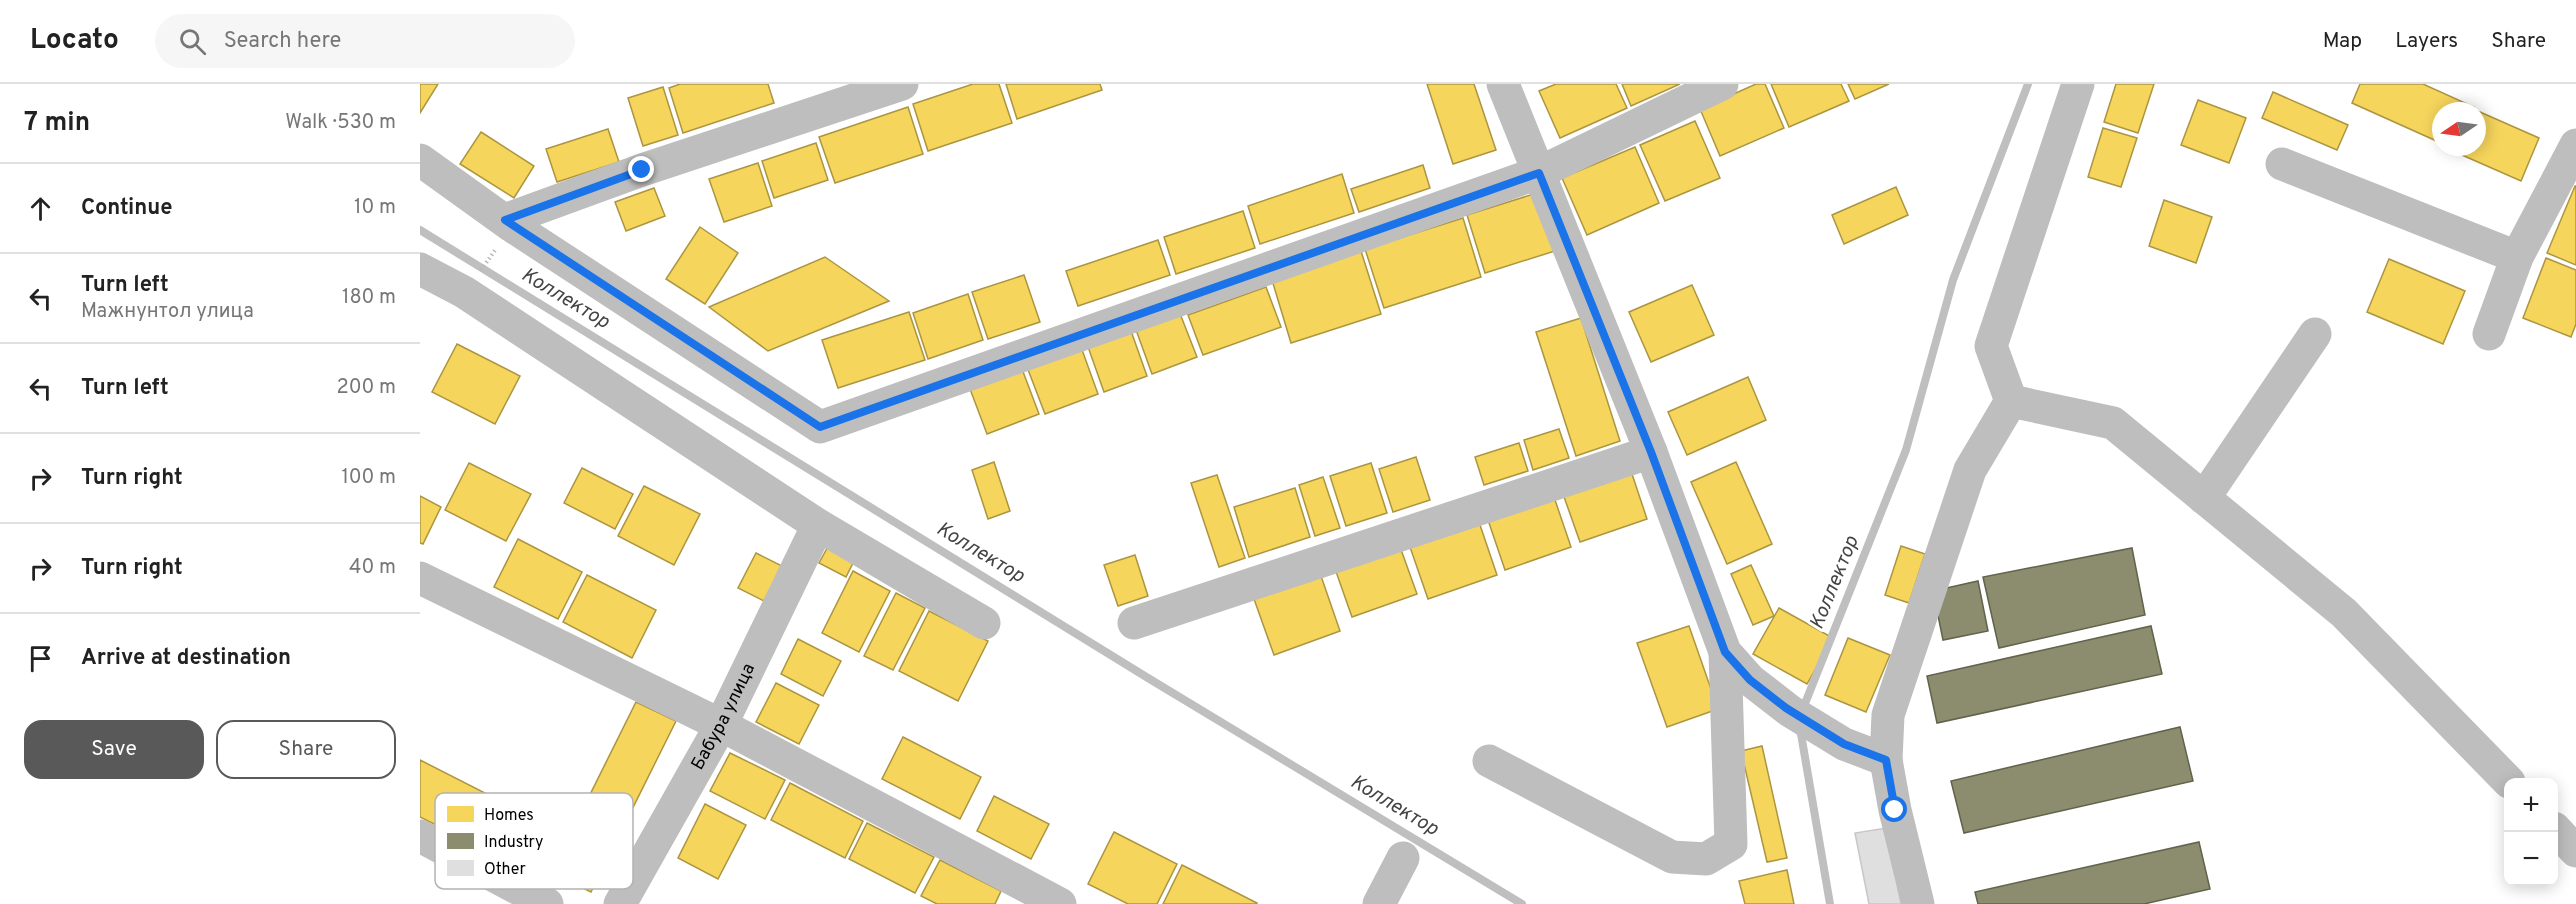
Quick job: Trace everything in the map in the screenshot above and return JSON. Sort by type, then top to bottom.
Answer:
[{"type":"street","points":[[509,223],[642,170],[902,84]]},
{"type":"street","points":[[1489,761],[1672,857],[1706,860],[1731,844],[1725,652],[1651,452],[1503,84]]},
{"type":"street","points":[[420,160],[509,223],[820,427],[1539,173],[1722,84]]},
{"type":"street","points":[[2011,401],[1991,346],[2079,84]]},
{"type":"street","points":[[2488,334],[2517,257],[2576,145]]},
{"type":"street","points":[[2282,164],[2517,257]]},
{"type":"street","points":[[420,269],[464,292],[818,525],[984,623]]},
{"type":"street","points":[[2204,498],[2315,334]]},
{"type":"street","points":[[2011,401],[2113,423],[2344,613],[2504,778]]},
{"type":"street","points":[[1918,904],[1895,810],[1886,760],[1888,715],[1970,470],[2011,401]]},
{"type":"street","points":[[1134,623],[1651,452]]},
{"type":"street","name":"Бабура улица","points":[[633,881],[721,725],[818,525]]},
{"type":"street","points":[[420,578],[721,725],[1060,904]]},
{"type":"street","points":[[1725,652],[1750,680],[1800,716],[1844,744],[1886,760]]},
{"type":"street","points":[[2557,832],[2576,852]]},
{"type":"street","points":[[420,836],[435,844]]},
{"type":"street","points":[[1378,904],[1403,858]]},
{"type":"street","points":[[519,889],[547,904]]},
{"type":"street","name":"Бабура улица","points":[[620,904],[628,889]]},
{"type":"path","points":[[464,292],[509,223]]},
{"type":"building: Homes","points":[[420,84],[438,84],[420,113]]},
{"type":"building: Homes","points":[[680,84],[768,84],[774,103],[683,133],[669,88]]},
{"type":"building: Homes","points":[[973,84],[999,84],[1012,123],[928,151],[913,104]]},
{"type":"building: Homes","points":[[1006,84],[1100,84],[1102,90],[1017,119]]},
{"type":"building: Homes","points":[[1427,84],[1474,84],[1496,150],[1453,164]]},
{"type":"building: Homes","points":[[1556,84],[1616,84],[1627,108],[1560,138],[1539,91]]},
{"type":"building: Homes","points":[[1622,84],[1680,84],[1631,106]]},
{"type":"building: Homes","points":[[1756,84],[1765,84],[1784,128],[1720,156],[1700,109]]},
{"type":"building: Homes","points":[[1771,84],[1841,84],[1849,101],[1789,127]]},
{"type":"building: Homes","points":[[1848,84],[1889,84],[1855,99]]},
{"type":"building: Homes","points":[[2116,84],[2154,84],[2138,133],[2104,122]]},
{"type":"building: Homes","points":[[2360,84],[2423,84],[2463,102],[2432,102],[2432,139],[2352,103]]},
{"type":"building: Homes","points":[[663,87],[678,135],[643,146],[628,98]]},
{"type":"building: Homes","points":[[2273,92],[2348,125],[2337,150],[2262,118]]},
{"type":"building: Homes","points":[[2198,100],[2246,118],[2229,163],[2181,145]]},
{"type":"building: Homes","points":[[908,107],[923,154],[835,183],[819,137]]},
{"type":"building: Homes","points":[[2486,115],[2539,138],[2521,181],[2464,156],[2486,156]]},
{"type":"building: Homes","points":[[1695,121],[1720,178],[1665,201],[1640,145]]},
{"type":"building: Homes","points":[[2103,128],[2137,138],[2121,187],[2088,177]]},
{"type":"building: Homes","points":[[608,129],[619,162],[557,182],[546,149]]},
{"type":"building: Homes","points":[[481,132],[534,166],[514,198],[460,164]]},
{"type":"building: Homes","points":[[816,143],[828,180],[774,198],[762,161]]},
{"type":"building: Homes","points":[[1635,147],[1659,203],[1587,235],[1562,178]]},
{"type":"building: Homes","points":[[758,163],[772,206],[724,222],[709,179]]},
{"type":"building: Homes","points":[[1423,165],[1430,188],[1359,212],[1351,189]]},
{"type":"building: Homes","points":[[1342,174],[1354,213],[1260,244],[1248,206]]},
{"type":"building: Homes","points":[[2576,186],[2576,265],[2547,253]]},
{"type":"building: Homes","points":[[1896,187],[1908,215],[1844,244],[1832,215]]},
{"type":"building: Homes","points":[[654,188],[665,216],[626,231],[615,202]]},
{"type":"building: Homes","points":[[1540,192],[1558,250],[1485,273],[1467,215]]},
{"type":"building: Homes","points":[[2164,200],[2212,217],[2196,263],[2149,246]]},
{"type":"building: Homes","points":[[1243,211],[1255,248],[1176,274],[1164,237]]},
{"type":"building: Homes","points":[[1463,218],[1481,277],[1384,308],[1365,249]]},
{"type":"building: Homes","points":[[700,227],[738,253],[705,304],[666,279]]},
{"type":"building: Homes","points":[[1158,240],[1170,275],[1078,306],[1066,271]]},
{"type":"building: Homes","points":[[1361,251],[1381,314],[1291,343],[1272,280]]},
{"type":"building: Homes","points":[[825,257],[889,301],[768,351],[709,307]]},
{"type":"building: Homes","points":[[2546,258],[2576,270],[2576,324],[2571,337],[2523,318]]},
{"type":"building: Homes","points":[[2389,259],[2465,291],[2443,344],[2367,312]]},
{"type":"building: Homes","points":[[1024,275],[1040,322],[988,339],[972,292]]},
{"type":"building: Homes","points":[[1692,285],[1714,335],[1651,362],[1629,312]]},
{"type":"building: Homes","points":[[1266,287],[1281,327],[1203,355],[1188,315]]},
{"type":"building: Homes","points":[[968,294],[983,340],[928,359],[913,313]]},
{"type":"building: Homes","points":[[1179,311],[1197,357],[1152,374],[1135,327]]},
{"type":"building: Homes","points":[[909,312],[925,360],[838,388],[822,340]]},
{"type":"building: Homes","points":[[1581,318],[1620,441],[1576,456],[1536,332]]},
{"type":"building: Homes","points":[[1130,328],[1147,376],[1104,392],[1087,344]]},
{"type":"building: Homes","points":[[457,344],[520,376],[495,424],[432,392]]},
{"type":"building: Homes","points":[[1081,347],[1098,394],[1045,414],[1027,367]]},
{"type":"building: Homes","points":[[1022,369],[1039,414],[987,434],[970,389]]},
{"type":"building: Homes","points":[[1748,377],[1766,420],[1687,455],[1668,412]]},
{"type":"building: Homes","points":[[1559,429],[1569,458],[1533,470],[1524,440]]},
{"type":"building: Homes","points":[[1519,443],[1528,471],[1484,485],[1475,457]]},
{"type":"building: Homes","points":[[1416,457],[1430,500],[1393,512],[1379,469]]},
{"type":"building: Homes","points":[[994,462],[1010,511],[988,519],[972,470]]},
{"type":"building: Homes","points":[[1736,462],[1772,544],[1727,564],[1691,482]]},
{"type":"building: Homes","points":[[469,463],[531,494],[506,541],[445,510]]},
{"type":"building: Homes","points":[[1371,463],[1387,513],[1346,526],[1330,476]]},
{"type":"building: Homes","points":[[582,468],[633,494],[615,529],[564,503]]},
{"type":"building: Homes","points":[[1631,471],[1647,519],[1580,542],[1563,494]]},
{"type":"building: Homes","points":[[1217,475],[1245,558],[1219,567],[1191,483]]},
{"type":"building: Homes","points":[[1323,477],[1340,528],[1315,536],[1299,485]]},
{"type":"building: Homes","points":[[644,486],[700,514],[674,565],[618,536]]},
{"type":"building: Homes","points":[[1295,488],[1310,537],[1249,557],[1234,507]]},
{"type":"building: Homes","points":[[420,496],[441,507],[423,544],[420,543]]},
{"type":"building: Homes","points":[[1554,497],[1571,547],[1505,570],[1488,520]]},
{"type":"building: Homes","points":[[1479,522],[1497,575],[1428,599],[1410,547]]},
{"type":"building: Homes","points":[[518,539],[582,572],[558,619],[494,587]]},
{"type":"building: Homes","points":[[831,541],[857,555],[846,577],[819,563]]},
{"type":"building: Homes","points":[[1399,544],[1417,594],[1352,617],[1334,566]]},
{"type":"building: Homes","points":[[1901,546],[1925,554],[1909,603],[1885,595]]},
{"type":"building: Homes","points":[[756,553],[782,566],[764,601],[738,588]]},
{"type":"building: Homes","points":[[1135,555],[1148,596],[1118,606],[1104,565]]},
{"type":"building: Homes","points":[[1751,565],[1774,616],[1753,625],[1731,574]]},
{"type":"building: Homes","points":[[853,571],[890,591],[859,652],[822,633]]},
{"type":"building: Homes","points":[[587,575],[656,610],[632,658],[563,622]]},
{"type":"building: Homes","points":[[1321,576],[1340,631],[1274,655],[1254,599]]},
{"type":"building: Homes","points":[[896,593],[925,608],[893,670],[864,656]]},
{"type":"building: Homes","points":[[1779,608],[1833,638],[1807,684],[1753,654]]},
{"type":"building: Homes","points":[[929,611],[988,641],[958,701],[899,671]]},
{"type":"building: Homes","points":[[1689,626],[1718,709],[1667,727],[1637,643]]},
{"type":"building: Homes","points":[[1848,638],[1890,655],[1866,712],[1825,695]]},
{"type":"building: Homes","points":[[798,639],[841,661],[823,696],[781,674]]},
{"type":"building: Homes","points":[[776,683],[819,705],[799,744],[756,722]]},
{"type":"building: Homes","points":[[636,702],[676,721],[633,808],[633,793],[591,793]]},
{"type":"building: Homes","points":[[903,737],[981,777],[960,819],[882,779]]},
{"type":"building: Homes","points":[[1762,746],[1787,858],[1767,862],[1741,751]]},
{"type":"building: Homes","points":[[730,753],[785,780],[765,819],[710,791]]},
{"type":"building: Homes","points":[[420,760],[485,793],[435,793],[435,824],[420,817]]},
{"type":"building: Homes","points":[[790,783],[863,821],[845,858],[771,820]]},
{"type":"building: Homes","points":[[994,796],[1049,824],[1031,859],[977,831]]},
{"type":"building: Homes","points":[[705,804],[746,825],[718,879],[678,858]]},
{"type":"building: Homes","points":[[867,823],[934,857],[915,893],[849,859]]},
{"type":"building: Homes","points":[[1114,832],[1177,864],[1157,904],[1128,904],[1088,884]]},
{"type":"building: Homes","points":[[940,860],[1001,891],[995,904],[937,904],[921,896]]},
{"type":"building: Homes","points":[[1182,865],[1257,903],[1257,904],[1163,904]]},
{"type":"building: Homes","points":[[1787,870],[1794,904],[1745,904],[1739,881]]},
{"type":"building: Industry","points":[[2132,548],[2145,615],[1999,648],[1983,577]]},
{"type":"building: Industry","points":[[1978,581],[1988,631],[1943,640],[1933,591]]},
{"type":"building: Industry","points":[[2151,626],[2162,674],[1937,723],[1927,676]]},
{"type":"building: Industry","points":[[2180,727],[2193,781],[1964,833],[1951,781]]},
{"type":"building: Industry","points":[[2199,842],[2210,889],[2144,904],[1978,904],[1975,892]]},
{"type":"building: Other","points":[[1886,828],[1901,904],[1869,904],[1855,833]]},
{"type":"waterway","name":"Коллектор","points":[[1802,711],[1906,450],[1953,280],[2028,84]]},
{"type":"waterway","name":"Коллектор","points":[[420,230],[1148,678],[1522,904]]},
{"type":"waterway","name":"Коллектор","points":[[1800,728],[1830,904]]},
{"type":"route","points":[[642,170],[505,220],[820,427],[1539,173],[1651,452],[1725,652],[1750,680],[1786,708],[1844,744],[1886,760],[1895,810]]}]
